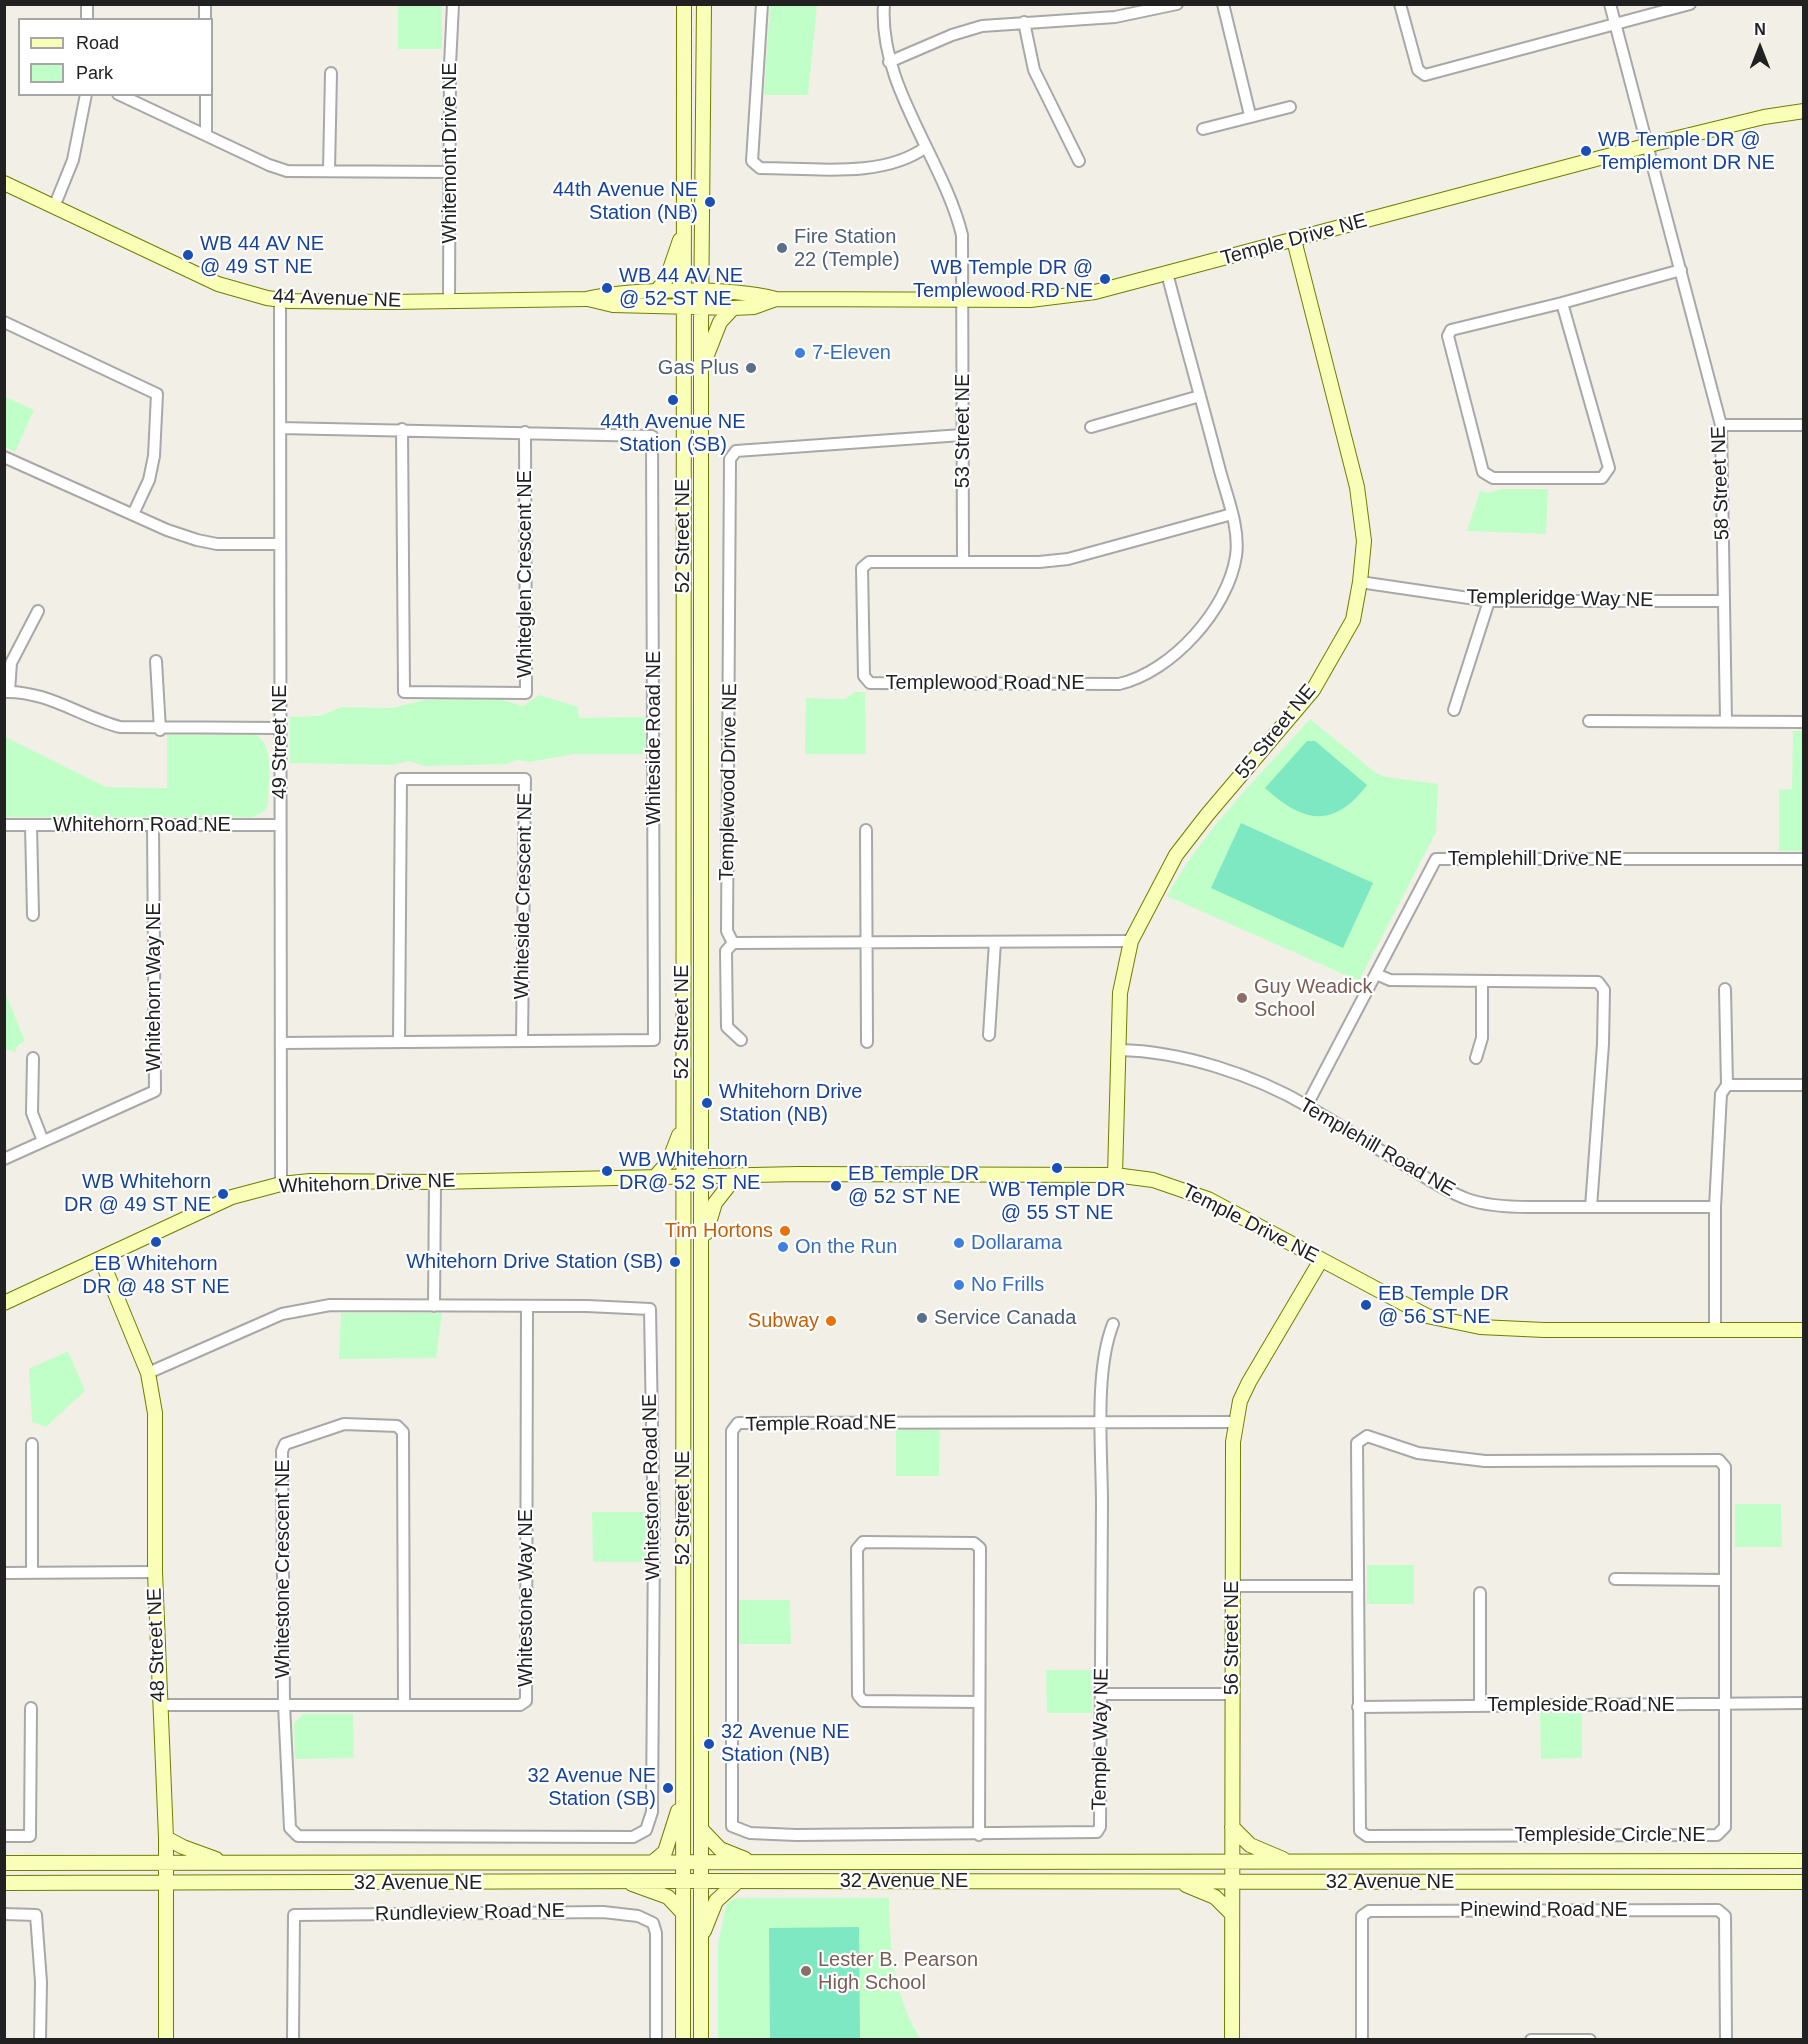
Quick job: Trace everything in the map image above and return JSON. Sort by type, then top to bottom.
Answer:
[{"type":"main road","name":"52 Street NE","points":[[683,2040],[684,4]]},
{"type":"main road","name":"52 Street NE","points":[[701,2040],[701,307],[704,4]]},
{"type":"main road","name":"Temple Drive NE","points":[[702,292],[753,293],[776,299],[963,300],[1065,297],[1294,240],[1649,145],[1764,117],[1803,111]]},
{"type":"main road","name":"44 Avenue NE","points":[[4,183],[218,284],[280,300],[586,299],[613,293],[656,292],[684,299]]},
{"type":"main road","points":[[656,292],[667,278],[684,230]]},
{"type":"main road","name":"55 Street NE","points":[[1115,1175],[1120,993],[1131,941],[1176,855],[1313,690],[1353,620],[1364,541],[1357,487],[1294,240]]},
{"type":"main road","name":"44 Avenue NE","points":[[586,299],[613,305],[684,299],[702,292]]},
{"type":"main road","name":"Temple Drive NE","points":[[684,299],[701,307],[754,308],[776,299]]},
{"type":"main road","points":[[702,368],[720,322],[733,308]]},
{"type":"main road","points":[[655,1177],[669,1161],[682,1126]]},
{"type":"main road","points":[[702,1246],[715,1203],[737,1175]]},
{"type":"main road","name":"Temple Drive NE","points":[[682,1176],[1115,1175],[1153,1180],[1184,1188],[1427,1316],[1479,1328],[1803,1330]]},
{"type":"main road","name":"Whitehorn Drive NE","points":[[4,1303],[232,1197],[281,1184],[310,1181],[435,1182],[682,1176]]},
{"type":"main road","name":"48 Street NE","points":[[101,1259],[148,1373],[155,1413],[155,1572],[166,1838],[166,2040]]},
{"type":"main road","name":"56 Street NE","points":[[1232,2040],[1232,1586],[1235,1422],[1240,1401],[1249,1382],[1321,1260]]},
{"type":"main road","points":[[653,1862],[665,1852],[683,1795]]},
{"type":"main road","points":[[1232,1827],[1250,1845],[1290,1862]]},
{"type":"main road","points":[[701,1829],[713,1843],[727,1853],[758,1863]]},
{"type":"main road","points":[[166,1838],[202,1855],[232,1863]]},
{"type":"main road","name":"32 Avenue NE","points":[[4,1863],[1803,1862]]},
{"type":"main road","points":[[625,1881],[668,1897],[683,1913]]},
{"type":"main road","points":[[701,1939],[716,1901],[738,1881]]},
{"type":"main road","points":[[1175,1881],[1215,1898],[1232,1914]]},
{"type":"main road","name":"32 Avenue NE","points":[[4,1883],[1803,1882]]},
{"type":"street","name":"Whitemont Drive NE","points":[[449,301],[450,65],[453,4]]},
{"type":"street","points":[[762,4],[752,161],[760,168],[881,168],[915,155],[926,147]]},
{"type":"street","name":"53 Street NE","points":[[884,4],[884,39],[889,62],[926,147],[946,184],[962,235],[963,562]]},
{"type":"street","points":[[889,62],[952,35],[982,26],[1024,21],[1115,17],[1177,4]]},
{"type":"street","points":[[1223,4],[1250,115]]},
{"type":"street","points":[[1400,4],[1418,70],[1425,75],[1690,4]]},
{"type":"street","name":"58 Street NE","points":[[1611,4],[1721,424],[1726,721]]},
{"type":"street","points":[[1024,21],[1034,70],[1078,161]]},
{"type":"street","points":[[329,171],[331,73]]},
{"type":"street","points":[[54,207],[73,160],[86,96]]},
{"type":"street","points":[[122,96],[268,165],[287,171],[450,172]]},
{"type":"street","points":[[206,96],[206,134]]},
{"type":"street","points":[[1203,129],[1250,115],[1290,107]]},
{"type":"street","points":[[1562,303],[1609,468],[1602,478],[1493,478],[1483,472],[1448,336],[1451,330],[1562,303],[1681,270]]},
{"type":"street","name":"Templewood Road NE","points":[[1167,273],[1232,514],[1236,555],[1228,583],[1193,636],[1168,661],[1147,674],[1119,684],[870,683],[864,676],[862,568],[869,562],[1039,562],[1068,559],[1232,514]]},
{"type":"street","name":"49 Street NE","points":[[280,300],[281,1184]]},
{"type":"street","points":[[4,322],[157,394],[154,456],[149,480],[134,512]]},
{"type":"street","points":[[1091,427],[1200,396]]},
{"type":"street","points":[[1721,424],[1803,425]]},
{"type":"street","name":"Whiteside Road NE","points":[[280,428],[652,436],[655,1019],[654,1040],[281,1043]]},
{"type":"street","name":"Whiteglen Crescent NE","points":[[402,429],[404,692],[526,693],[525,432]]},
{"type":"street","name":"Templewood Drive NE","points":[[733,943],[727,931],[730,459],[736,451],[962,435]]},
{"type":"street","points":[[4,457],[134,512],[167,530],[207,542],[280,544]]},
{"type":"street","name":"Templeridge Way NE","points":[[1360,582],[1489,601],[1724,601]]},
{"type":"street","points":[[1454,710],[1489,601]]},
{"type":"street","points":[[38,611],[11,663],[7,691],[42,697],[101,722],[120,727],[160,730],[280,728]]},
{"type":"street","points":[[156,661],[160,730]]},
{"type":"street","points":[[1589,721],[1803,722]]},
{"type":"street","name":"Whiteside Crescent NE","points":[[399,1042],[401,779],[525,779],[522,1041]]},
{"type":"street","name":"Whitehorn Road NE","points":[[4,825],[280,825]]},
{"type":"street","points":[[31,825],[33,915]]},
{"type":"street","name":"Whitehorn Way NE","points":[[4,1159],[155,1090],[153,825]]},
{"type":"street","points":[[866,831],[867,1042]]},
{"type":"street","name":"Templehill Drive NE","points":[[1307,1106],[1436,859],[1803,859]]},
{"type":"street","points":[[741,1040],[728,1027],[726,951],[733,943],[1131,941]]},
{"type":"street","points":[[989,1035],[995,942]]},
{"type":"street","points":[[1376,974],[1390,980],[1598,982],[1604,990],[1604,1044],[1591,1207]]},
{"type":"street","points":[[1476,1058],[1482,1038],[1482,981]]},
{"type":"street","points":[[1715,1329],[1715,1207],[1721,1094],[1727,1085],[1725,989]]},
{"type":"street","name":"Templehill Road NE","points":[[1119,1050],[1162,1053],[1209,1064],[1307,1106],[1408,1167],[1468,1199],[1501,1206],[1715,1207]]},
{"type":"street","points":[[33,1058],[32,1113],[43,1141]]},
{"type":"street","points":[[1727,1085],[1803,1085]]},
{"type":"street","points":[[434,1306],[435,1182]]},
{"type":"street","name":"Whitestone Road NE","points":[[148,1373],[282,1314],[304,1308],[330,1305],[650,1309],[654,1552],[651,1812],[646,1830],[633,1837],[298,1836]]},
{"type":"street","name":"Whitestone Way NE","points":[[159,1705],[520,1705],[526,1701],[526,1306]]},
{"type":"street","name":"Temple Way NE","points":[[732,1826],[750,1833],[796,1835],[1097,1832],[1100,1827],[1102,1694],[1101,1422],[1104,1346],[1113,1324]]},
{"type":"street","name":"Temple Road NE","points":[[732,1826],[732,1431],[738,1423],[1235,1422]]},
{"type":"street","name":"Whitestone Crescent NE","points":[[298,1836],[291,1828],[284,1705],[282,1451],[285,1444],[344,1424],[397,1426],[404,1432],[404,1705]]},
{"type":"street","name":"Templeside Circle NE","points":[[1366,1436],[1418,1453],[1485,1461],[1719,1460],[1725,1467],[1725,1580],[1725,1827],[1717,1835],[1367,1836],[1360,1831],[1356,1586],[1357,1443],[1366,1436]]},
{"type":"street","points":[[32,1444],[32,1573]]},
{"type":"street","points":[[978,1834],[979,1702],[980,1548],[974,1543],[863,1542],[857,1549],[858,1695],[863,1701],[979,1702]]},
{"type":"street","points":[[4,1573],[155,1572]]},
{"type":"street","points":[[1615,1579],[1725,1580]]},
{"type":"street","points":[[1232,1586],[1356,1586]]},
{"type":"street","points":[[1480,1593],[1480,1706]]},
{"type":"street","points":[[1102,1694],[1232,1694]]},
{"type":"street","name":"Templeside Road NE","points":[[1358,1707],[1803,1703]]},
{"type":"street","points":[[4,1836],[30,1836],[32,1708]]},
{"type":"street","name":"Pinewind Road NE","points":[[1362,2040],[1362,1916],[1369,1911],[1718,1910],[1725,1916],[1726,2040]]},
{"type":"street","name":"Rundleview Road NE","points":[[293,2040],[294,1915],[603,1912],[639,1916],[653,1923],[656,1933],[656,2040]]},
{"type":"street","points":[[4,1914],[36,1915],[41,1983],[40,2040]]},
{"type":"street","points":[[1531,2040],[1590,2040]]},
{"type":"green space","points":[[398,5],[442,5],[442,49],[398,49]]},
{"type":"green space","points":[[770,5],[817,5],[808,95],[764,95]]},
{"type":"green space","points":[[4,396],[34,410],[15,452],[5,447]]},
{"type":"green space","points":[[1501,489],[1548,489],[1546,534],[1467,531],[1480,491],[1488,493]]},
{"type":"green space","points":[[855,692],[865,692],[866,754],[805,754],[806,698],[845,699]]},
{"type":"green space","points":[[539,695],[578,707],[579,718],[647,717],[646,754],[574,754],[529,762],[517,760],[506,764],[424,766],[409,761],[393,765],[290,763],[290,717],[320,716],[342,707],[392,708],[424,700],[499,699],[523,706]]},
{"type":"green space","points":[[1310,719],[1376,773],[1386,777],[1438,784],[1436,832],[1359,981],[1167,896],[1215,825]]},
{"type":"green space","points":[[1793,731],[1803,731],[1803,851],[1779,851],[1779,790],[1792,789]]},
{"type":"green space","points":[[167,735],[257,735],[263,741],[268,757],[268,804],[265,811],[253,817],[5,817],[5,737],[106,787],[167,788]]},
{"type":"green space","points":[[1307,741],[1315,741],[1367,785],[1342,809],[1330,815],[1305,814],[1292,808],[1265,788]]},
{"type":"green space","points":[[1241,823],[1373,883],[1343,948],[1211,888]]},
{"type":"green space","points":[[4,990],[25,1041],[18,1045],[15,1052],[5,1049]]},
{"type":"green space","points":[[341,1313],[442,1313],[436,1358],[339,1359]]},
{"type":"green space","points":[[68,1351],[85,1391],[46,1427],[32,1422],[29,1369]]},
{"type":"green space","points":[[896,1430],[940,1430],[939,1476],[896,1476]]},
{"type":"green space","points":[[1735,1504],[1781,1504],[1782,1547],[1735,1547]]},
{"type":"green space","points":[[592,1512],[648,1512],[648,1562],[593,1562]]},
{"type":"green space","points":[[1367,1565],[1414,1565],[1414,1604],[1367,1604]]},
{"type":"green space","points":[[739,1600],[790,1600],[791,1644],[738,1644]]},
{"type":"green space","points":[[1046,1670],[1092,1670],[1092,1713],[1047,1713]]},
{"type":"green space","points":[[1540,1713],[1582,1713],[1582,1758],[1541,1759]]},
{"type":"green space","points":[[303,1714],[353,1714],[354,1758],[295,1759],[294,1723]]},
{"type":"green space","name":"Lester B. Pearson High School","points":[[889,1898],[890,1936],[895,1971],[904,2004],[920,2039],[718,2040],[718,1944],[726,1905],[734,1899]]},
{"type":"green space","points":[[859,1927],[860,2039],[770,2039],[769,1928]]},
{"type":"place","name":"WB Temple DR @ Templemont DR NE","points":[[1586,151]]},
{"type":"place","name":"44th Avenue NE Station (NB)","points":[[710,202]]},
{"type":"place","name":"Fire Station 22 (Temple)","points":[[782,248]]},
{"type":"place","name":"WB 44 AV NE @ 49 ST NE","points":[[188,255]]},
{"type":"place","name":"WB Temple DR @ Templewood RD NE","points":[[1105,279]]},
{"type":"place","name":"WB 44 AV NE @ 52 ST NE","points":[[607,288]]},
{"type":"place","name":"7-Eleven","points":[[800,353]]},
{"type":"place","name":"Gas Plus","points":[[751,368]]},
{"type":"place","name":"44th Avenue NE Station (SB)","points":[[673,400]]},
{"type":"place","name":"Guy Weadick School","points":[[1242,998]]},
{"type":"place","name":"Whitehorn Drive Station (NB)","points":[[707,1103]]},
{"type":"place","name":"WB Temple DR @ 55 ST NE","points":[[1057,1168]]},
{"type":"place","name":"WB Whitehorn DR@ 52 ST NE","points":[[607,1171]]},
{"type":"place","name":"EB Temple DR @ 52 ST NE","points":[[836,1186]]},
{"type":"place","name":"WB Whitehorn DR @ 49 ST NE","points":[[223,1194]]},
{"type":"place","name":"Tim Hortons","points":[[785,1231]]},
{"type":"place","name":"EB Whitehorn DR @ 48 ST NE","points":[[156,1242]]},
{"type":"place","name":"Dollarama","points":[[959,1243]]},
{"type":"place","name":"On the Run","points":[[783,1247]]},
{"type":"place","name":"Whitehorn Drive Station (SB)","points":[[675,1262]]},
{"type":"place","name":"No Frills","points":[[959,1285]]},
{"type":"place","name":"EB Temple DR @ 56 ST NE","points":[[1366,1305]]},
{"type":"place","name":"Service Canada","points":[[922,1318]]},
{"type":"place","name":"Subway","points":[[831,1321]]},
{"type":"place","name":"32 Avenue NE Station (NB)","points":[[709,1744]]},
{"type":"place","name":"32 Avenue NE Station (SB)","points":[[668,1788]]},
{"type":"place","name":"Lester B. Pearson High School","points":[[806,1971]]}]
